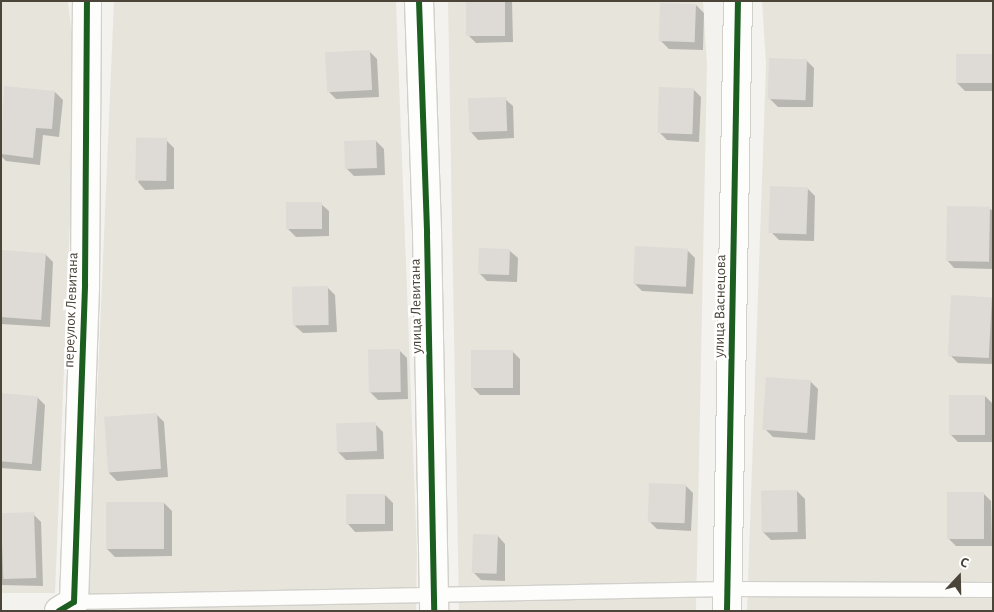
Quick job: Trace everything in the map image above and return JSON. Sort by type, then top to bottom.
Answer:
[{"type":"street","name":"переулок Левитана","points":[[66,606],[85,284],[88,1]]},
{"type":"street","name":"улица Левитана","points":[[419,1],[434,602]]},
{"type":"street","name":"улица Васнецова","points":[[727,600],[738,1]]},
{"type":"lane","points":[[66,606],[727,600],[993,590]]},
{"type":"shaded area","points":[[1,1],[68,1],[76,72],[55,593],[1,593]]},
{"type":"shaded area","points":[[114,1],[396,1],[417,553],[416,611],[88,611]]},
{"type":"shaded area","points":[[448,1],[703,1],[707,64],[696,611],[459,611]]},
{"type":"shaded area","points":[[762,1],[993,1],[993,611],[747,611],[766,64]]},
{"type":"building","points":[[466,1],[505,1],[505,36],[466,36]]},
{"type":"building","points":[[660,3],[696,4],[695,42],[659,41]]},
{"type":"building","points":[[370,50],[372,90],[327,92],[325,52]]},
{"type":"building","points":[[956,54],[993,54],[993,83],[956,83]]},
{"type":"building","points":[[769,58],[807,59],[806,100],[768,99]]},
{"type":"building","points":[[4,86],[55,91],[52,129],[36,128],[33,158],[1,154]]},
{"type":"building","points":[[659,87],[694,88],[692,134],[657,133]]},
{"type":"building","points":[[506,97],[507,131],[469,132],[468,98]]},
{"type":"building","points":[[136,137],[167,138],[166,181],[135,180]]},
{"type":"building","points":[[376,140],[377,168],[345,169],[344,141]]},
{"type":"building","points":[[770,186],[808,187],[806,234],[768,233]]},
{"type":"building","points":[[286,202],[322,202],[322,229],[286,229]]},
{"type":"building","points":[[947,206],[990,207],[989,262],[946,261]]},
{"type":"building","points":[[635,246],[688,249],[686,287],[633,284]]},
{"type":"building","points":[[479,248],[510,249],[509,275],[478,274]]},
{"type":"building","points":[[1,250],[46,253],[41,320],[1,317]]},
{"type":"building","points":[[328,286],[329,325],[293,326],[292,287]]},
{"type":"building","points":[[951,295],[992,297],[989,358],[948,356]]},
{"type":"building","points":[[400,349],[401,392],[369,393],[368,350]]},
{"type":"building","points":[[471,350],[513,350],[513,388],[471,388]]},
{"type":"building","points":[[766,377],[811,380],[807,433],[762,430]]},
{"type":"building","points":[[1,393],[38,396],[32,464],[1,461]]},
{"type":"building","points":[[949,395],[985,395],[985,435],[949,435]]},
{"type":"building","points":[[157,413],[161,469],[108,473],[104,417]]},
{"type":"building","points":[[376,422],[377,451],[337,452],[336,423]]},
{"type":"building","points":[[649,483],[686,484],[685,523],[648,522]]},
{"type":"building","points":[[797,490],[798,532],[762,533],[761,491]]},
{"type":"building","points":[[947,492],[984,492],[984,539],[947,539]]},
{"type":"building","points":[[346,494],[385,494],[385,524],[346,524]]},
{"type":"building","points":[[106,502],[164,502],[164,549],[106,549]]},
{"type":"building","points":[[34,512],[36,578],[3,579],[1,513]]},
{"type":"building","points":[[473,534],[498,535],[497,574],[472,573]]},
{"type":"cycle path","points":[[59,611],[74,602],[85,284],[87,1]]},
{"type":"cycle path","points":[[419,1],[427,234],[434,611]]},
{"type":"cycle path","points":[[727,611],[738,1]]}]
